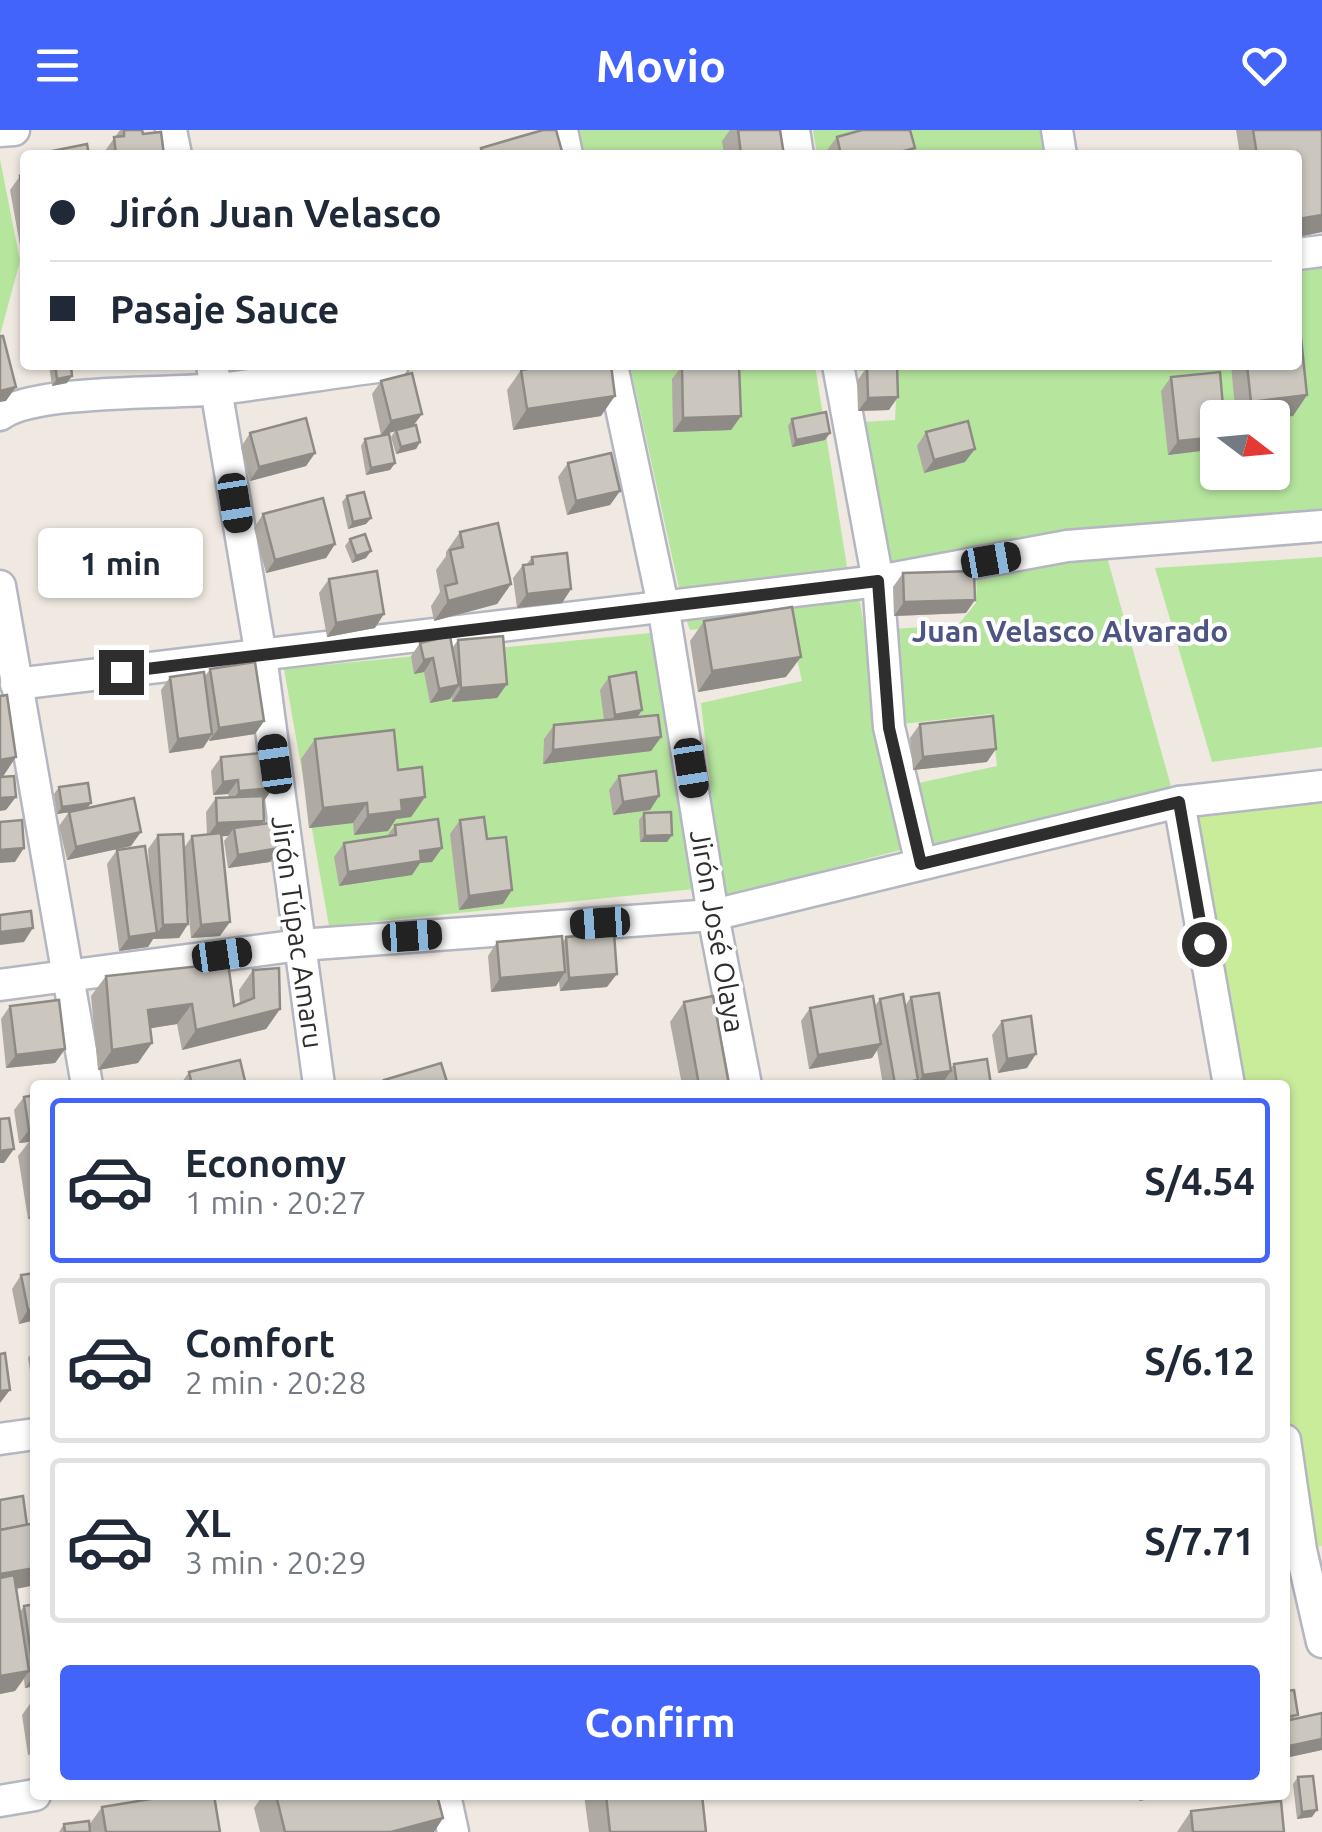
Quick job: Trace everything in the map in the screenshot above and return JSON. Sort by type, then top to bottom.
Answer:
[{"type":"street","points":[[0,131],[14,130]]},
{"type":"street","points":[[0,415],[20,405],[214,377],[318,370]]},
{"type":"street","name":"Jirón José Olaya","points":[[613,370],[664,605],[713,914],[745,1080]]},
{"type":"street","points":[[839,370],[878,581],[889,728],[921,864]]},
{"type":"street","name":"Jirón Túpac Amaru","points":[[214,377],[260,656],[319,1080]]},
{"type":"street","points":[[16,684],[878,581],[1067,546],[1322,526]]},
{"type":"street","points":[[0,586],[87,1080]]},
{"type":"street","points":[[0,985],[300,944],[713,914],[1179,802],[1322,786]]},
{"type":"street","points":[[1179,802],[1228,1080]]},
{"type":"street","points":[[0,1439],[30,1435]]},
{"type":"street","points":[[1290,1471],[1322,1642]]},
{"type":"street","points":[[0,1801],[30,1795]]},
{"type":"street","points":[[446,1800],[453,1832]]},
{"type":"green space","points":[[579,130],[777,130],[780,150],[583,150]]},
{"type":"green space","points":[[813,130],[1042,130],[1044,150],[816,150]]},
{"type":"green space","points":[[0,159],[20,261],[0,335]]},
{"type":"green space","points":[[1322,267],[1322,515],[893,567],[863,422],[895,420],[897,375],[853,370],[1302,370],[1302,269]]},
{"type":"green space","points":[[631,370],[816,370],[847,567],[679,588]]},
{"type":"green space","points":[[1107,557],[1172,790],[926,853],[914,784],[997,766],[991,714],[902,724],[891,629],[958,625],[976,603],[977,577]]},
{"type":"green space","points":[[1322,557],[1322,747],[1212,762],[1155,568]]},
{"type":"green space","points":[[859,597],[904,849],[723,897],[701,703],[802,681],[788,620],[690,630],[685,617]]},
{"type":"green space","points":[[651,633],[695,889],[329,926],[284,669]]},
{"type":"green space","points":[[1322,786],[1322,1546],[1301,1550],[1290,1484],[1290,1080],[1224,1080],[1179,802]]},
{"type":"building","points":[[124,130],[161,132],[163,150],[115,150],[114,137],[124,136]]},
{"type":"building","points":[[543,130],[556,130],[562,150],[482,150]]},
{"type":"building","points":[[738,130],[780,130],[783,150],[740,150]]},
{"type":"building","points":[[862,130],[910,130],[915,148],[840,150],[837,137]]},
{"type":"building","points":[[1253,130],[1322,130],[1322,215],[1302,218],[1302,150],[1256,150]]},
{"type":"building","points":[[87,144],[88,150],[57,150]]},
{"type":"building","points":[[0,336],[16,387],[0,391]]},
{"type":"building","points":[[1302,348],[1307,395],[1251,400],[1248,370],[1302,370]]},
{"type":"building","points":[[56,370],[71,370],[72,376],[57,379]]},
{"type":"building","points":[[521,370],[612,370],[615,396],[527,409]]},
{"type":"building","points":[[682,370],[739,370],[741,416],[683,418]]},
{"type":"building","points":[[867,370],[897,370],[898,397],[868,398]]},
{"type":"building","points":[[1220,372],[1222,400],[1200,400],[1200,439],[1178,441],[1171,377]]},
{"type":"building","points":[[412,373],[422,414],[391,421],[381,381]]},
{"type":"building","points":[[826,412],[830,433],[796,440],[792,419]]},
{"type":"building","points":[[306,418],[315,453],[259,467],[250,433]]},
{"type":"building","points":[[968,421],[975,449],[934,460],[926,432]]},
{"type":"building","points":[[416,425],[420,442],[401,447],[396,430]]},
{"type":"building","points":[[389,434],[395,463],[371,468],[365,439]]},
{"type":"building","points":[[611,453],[620,491],[576,501],[568,463]]},
{"type":"building","points":[[364,492],[371,518],[353,522],[347,496]]},
{"type":"building","points":[[323,498],[335,544],[275,560],[263,514]]},
{"type":"building","points":[[498,523],[511,584],[448,601],[445,586],[457,583],[450,550],[463,547],[460,532]]},
{"type":"building","points":[[365,534],[371,551],[356,556],[350,539]]},
{"type":"building","points":[[567,553],[571,589],[527,594],[523,565],[533,564],[532,557]]},
{"type":"building","points":[[377,571],[384,614],[336,623],[329,579]]},
{"type":"building","points":[[974,571],[975,600],[904,602],[903,573]]},
{"type":"building","points":[[792,607],[801,657],[712,671],[704,621]]},
{"type":"building","points":[[450,636],[459,685],[439,689],[433,658],[424,660],[420,643]]},
{"type":"building","points":[[503,636],[507,684],[461,688],[458,640]]},
{"type":"building","points":[[255,662],[264,721],[219,728],[210,669]]},
{"type":"building","points":[[204,672],[212,734],[178,739],[170,677]]},
{"type":"building","points":[[636,672],[642,710],[615,715],[609,677]]},
{"type":"building","points":[[7,695],[16,757],[0,760],[0,696]]},
{"type":"building","points":[[658,715],[661,737],[553,750],[554,725]]},
{"type":"building","points":[[993,716],[996,749],[923,757],[920,724]]},
{"type":"building","points":[[394,730],[398,770],[422,767],[425,797],[401,800],[402,811],[368,815],[367,803],[323,808],[315,739]]},
{"type":"building","points":[[270,752],[273,788],[239,791],[238,780],[223,782],[221,757]]},
{"type":"building","points":[[656,771],[659,796],[623,802],[619,776]]},
{"type":"building","points":[[14,776],[16,797],[0,798],[0,777]]},
{"type":"building","points":[[88,783],[91,803],[62,807],[59,787]]},
{"type":"building","points":[[263,796],[264,821],[217,823],[216,798]]},
{"type":"building","points":[[134,798],[141,832],[76,847],[69,812]]},
{"type":"building","points":[[671,812],[672,835],[645,836],[644,813]]},
{"type":"building","points":[[484,817],[487,839],[506,837],[512,890],[469,896],[460,820]]},
{"type":"building","points":[[438,819],[442,848],[420,851],[421,861],[348,872],[344,843],[396,835],[395,825]]},
{"type":"building","points":[[22,820],[24,848],[0,850],[0,822]]},
{"type":"building","points":[[276,822],[280,848],[238,855],[234,828]]},
{"type":"building","points":[[221,833],[230,922],[201,925],[192,836]]},
{"type":"building","points":[[183,834],[188,924],[163,925],[158,835]]},
{"type":"building","points":[[145,846],[157,933],[129,937],[117,850]]},
{"type":"building","points":[[31,911],[33,928],[0,932],[0,915]]},
{"type":"building","points":[[614,933],[617,974],[569,978],[566,937]]},
{"type":"building","points":[[562,936],[565,972],[500,978],[497,942]]},
{"type":"building","points":[[228,963],[234,1006],[254,998],[253,970],[279,968],[280,1009],[196,1030],[192,1004],[148,1010],[152,1043],[112,1050],[106,976]]},
{"type":"building","points":[[939,993],[951,1071],[923,1075],[911,997]]},
{"type":"building","points":[[903,994],[918,1080],[894,1080],[880,999]]},
{"type":"building","points":[[713,996],[728,1080],[698,1080],[684,1002]]},
{"type":"building","points":[[873,996],[881,1044],[818,1055],[810,1008]]},
{"type":"building","points":[[59,1000],[65,1049],[16,1055],[10,1006]]},
{"type":"building","points":[[1031,1016],[1036,1054],[1007,1059],[1002,1021]]},
{"type":"building","points":[[987,1059],[990,1080],[956,1080],[954,1064]]},
{"type":"building","points":[[240,1060],[245,1080],[191,1080],[189,1072]]},
{"type":"building","points":[[441,1063],[446,1080],[384,1080]]},
{"type":"building","points":[[30,1096],[30,1130],[29,1130],[24,1097]]},
{"type":"building","points":[[9,1118],[14,1149],[0,1151],[0,1119]]},
{"type":"building","points":[[30,1274],[30,1310],[28,1310],[21,1275]]},
{"type":"building","points":[[5,1353],[10,1390],[0,1391],[0,1354]]},
{"type":"building","points":[[23,1496],[27,1525],[0,1530],[0,1500]]},
{"type":"building","points":[[30,1524],[30,1569],[0,1574],[0,1530]]},
{"type":"building","points":[[14,1575],[29,1671],[0,1676],[0,1578]]},
{"type":"building","points":[[30,1605],[30,1647],[24,1606]]},
{"type":"building","points":[[1290,1690],[1294,1690],[1298,1715],[1290,1716]]},
{"type":"building","points":[[1322,1713],[1322,1739],[1290,1746],[1290,1720]]},
{"type":"building","points":[[1313,1776],[1317,1810],[1302,1812],[1298,1777]]},
{"type":"building","points":[[145,1800],[215,1800],[220,1832],[106,1832],[102,1807]]},
{"type":"building","points":[[277,1800],[438,1800],[443,1818],[391,1832],[285,1832]]},
{"type":"building","points":[[607,1800],[703,1800],[706,1832],[610,1832]]},
{"type":"building","points":[[1281,1801],[1284,1832],[1193,1832],[1191,1811]]},
{"type":"building","points":[[89,1821],[90,1832],[65,1832],[64,1824]]},
{"type":"district","name":"Juan Velasco Alvarado","points":[[1070,631]]},
{"type":"route","points":[[121,672],[878,581],[889,728],[921,864],[1179,802],[1204,944]]}]
